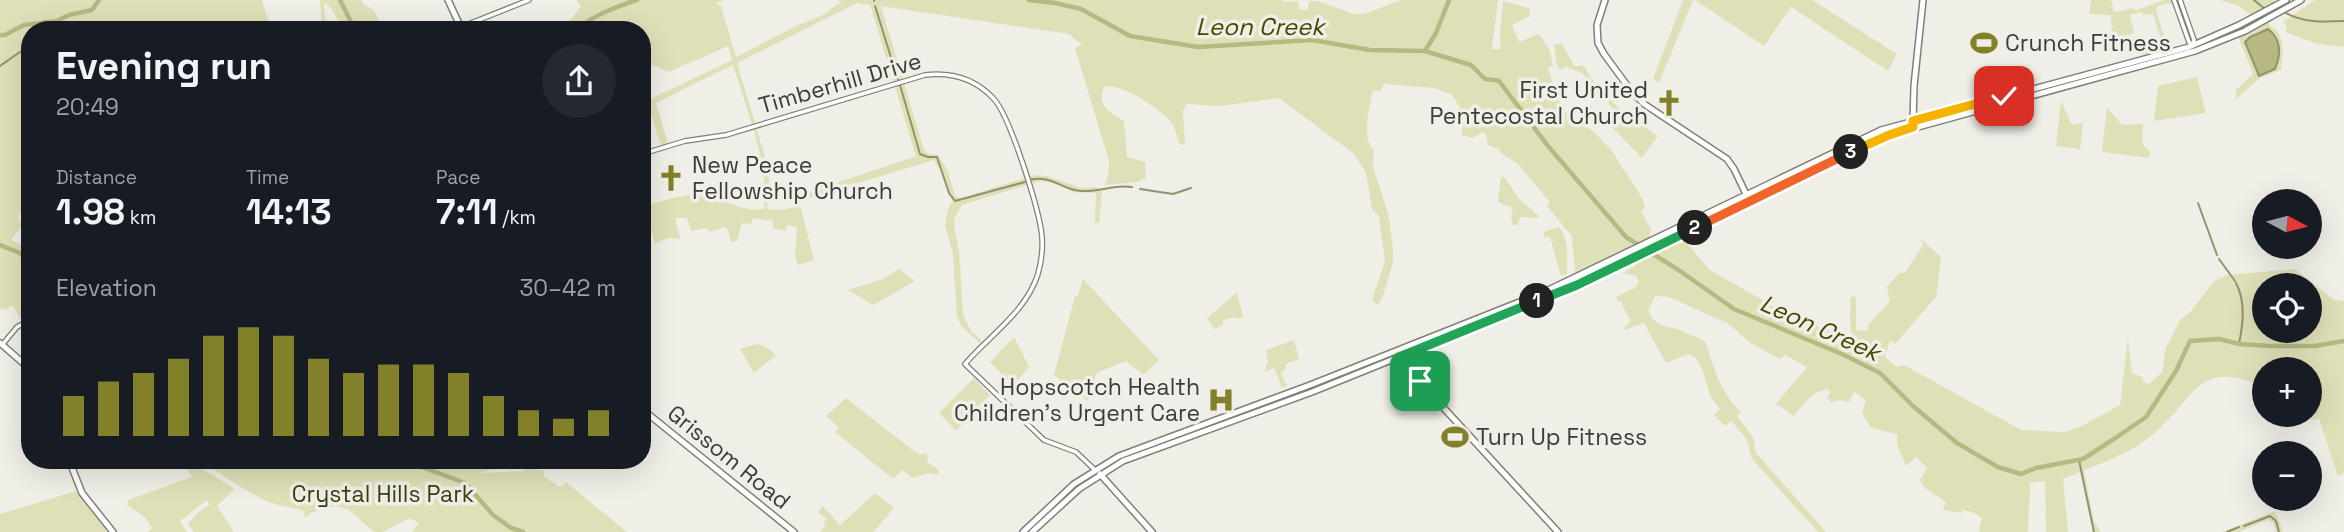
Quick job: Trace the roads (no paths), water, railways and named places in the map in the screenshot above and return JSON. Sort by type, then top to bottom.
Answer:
[{"type":"main road","points":[[448,0],[458,21]]},
{"type":"main road","points":[[1605,0],[1597,21],[1597,36],[1602,51],[1611,64],[1640,100],[1727,159],[1750,201]]},
{"type":"main road","points":[[1915,122],[1923,0]]},
{"type":"main road","points":[[1521,304],[1577,285],[1915,122],[1939,113],[2193,46],[2286,0]]},
{"type":"main road","points":[[1023,532],[1064,493],[1119,456],[1403,352],[1521,304],[1881,130],[2195,51],[2229,38],[2300,0]]},
{"type":"main road","points":[[1914,107],[1922,114],[1939,113]]},
{"type":"main road","points":[[1,344],[21,361]]},
{"type":"main road","points":[[1403,352],[1418,379],[1558,532]]},
{"type":"main road","name":"Grissom Road","points":[[651,416],[794,532]]},
{"type":"main road","points":[[73,469],[82,493],[113,532]]},
{"type":"main road","points":[[1032,532],[1097,472]]},
{"type":"main road","points":[[1097,472],[1152,532]]},
{"type":"street","points":[[478,21],[529,0]]},
{"type":"street","points":[[2177,0],[2189,41],[2193,46]]},
{"type":"street","name":"Timberhill Drive","points":[[651,151],[685,141],[719,137],[925,75],[958,76],[978,85],[1000,106],[1010,128],[1038,218],[1042,250],[1038,272],[1027,298],[965,365],[1044,440],[1076,452],[1097,472]]},
{"type":"street","points":[[1,344],[21,325]]},
{"type":"waterway","name":"Leon Creek","points":[[57,21],[69,15],[92,10],[99,0]]},
{"type":"waterway","name":"Leon Creek","points":[[340,0],[350,21]]},
{"type":"waterway","name":"Leon Creek","points":[[589,21],[637,0]]},
{"type":"waterway","name":"Leon Creek","points":[[1029,0],[1081,9],[1130,36],[1198,47],[1312,40],[1370,50],[1425,51],[1471,65],[1485,79],[1492,80]]},
{"type":"waterway","points":[[1425,51],[1436,33],[1449,0]]},
{"type":"waterway","points":[[2254,0],[2265,9]]},
{"type":"waterway","points":[[875,6],[898,80]]},
{"type":"waterway","points":[[2284,12],[2306,20],[2344,21]]},
{"type":"waterway","name":"Leon Creek","points":[[0,35],[21,27]]},
{"type":"waterway","points":[[0,66],[21,51]]},
{"type":"waterway","name":"Leon Creek","points":[[1495,80],[1499,81],[1548,146],[1626,237],[1734,309],[1842,354],[1880,373],[1913,406],[1957,443],[1998,467],[2021,474],[2036,468],[2083,459],[2114,439],[2146,417],[2176,371],[2190,341],[2219,339],[2239,344],[2269,346],[2315,346],[2344,341]]},
{"type":"waterway","points":[[900,85],[920,154],[937,157],[949,193],[955,201],[1025,182]]},
{"type":"waterway","points":[[1029,180],[1044,179],[1082,191],[1132,187]]},
{"type":"waterway","points":[[1140,189],[1173,194],[1191,188]]},
{"type":"waterway","points":[[2198,203],[2217,255]]},
{"type":"waterway","points":[[0,245],[21,254]]},
{"type":"waterway","points":[[2219,259],[2235,281]]},
{"type":"waterway","points":[[2236,283],[2242,305],[2239,344]]},
{"type":"waterway","points":[[2079,460],[2094,532]]},
{"type":"waterway","points":[[427,469],[465,483],[493,515],[511,528],[523,532]]},
{"type":"waterway","points":[[2244,526],[2270,516],[2276,521],[2279,532]]},
{"type":"waterway","points":[[2227,532],[2239,527]]},
{"type":"place","name":"Crunch Fitness","points":[[1984,43]]},
{"type":"place","name":"First United Pentecostal Church","points":[[1669,103]]},
{"type":"place","name":"New Peace Fellowship Church","points":[[671,178]]},
{"type":"place","name":"Hopscotch Health Children's Urgent Care","points":[[1221,400]]},
{"type":"place","name":"Turn Up Fitness","points":[[1455,437]]},
{"type":"park label","name":"Crystal Hills Park","points":[[383,494]]}]
